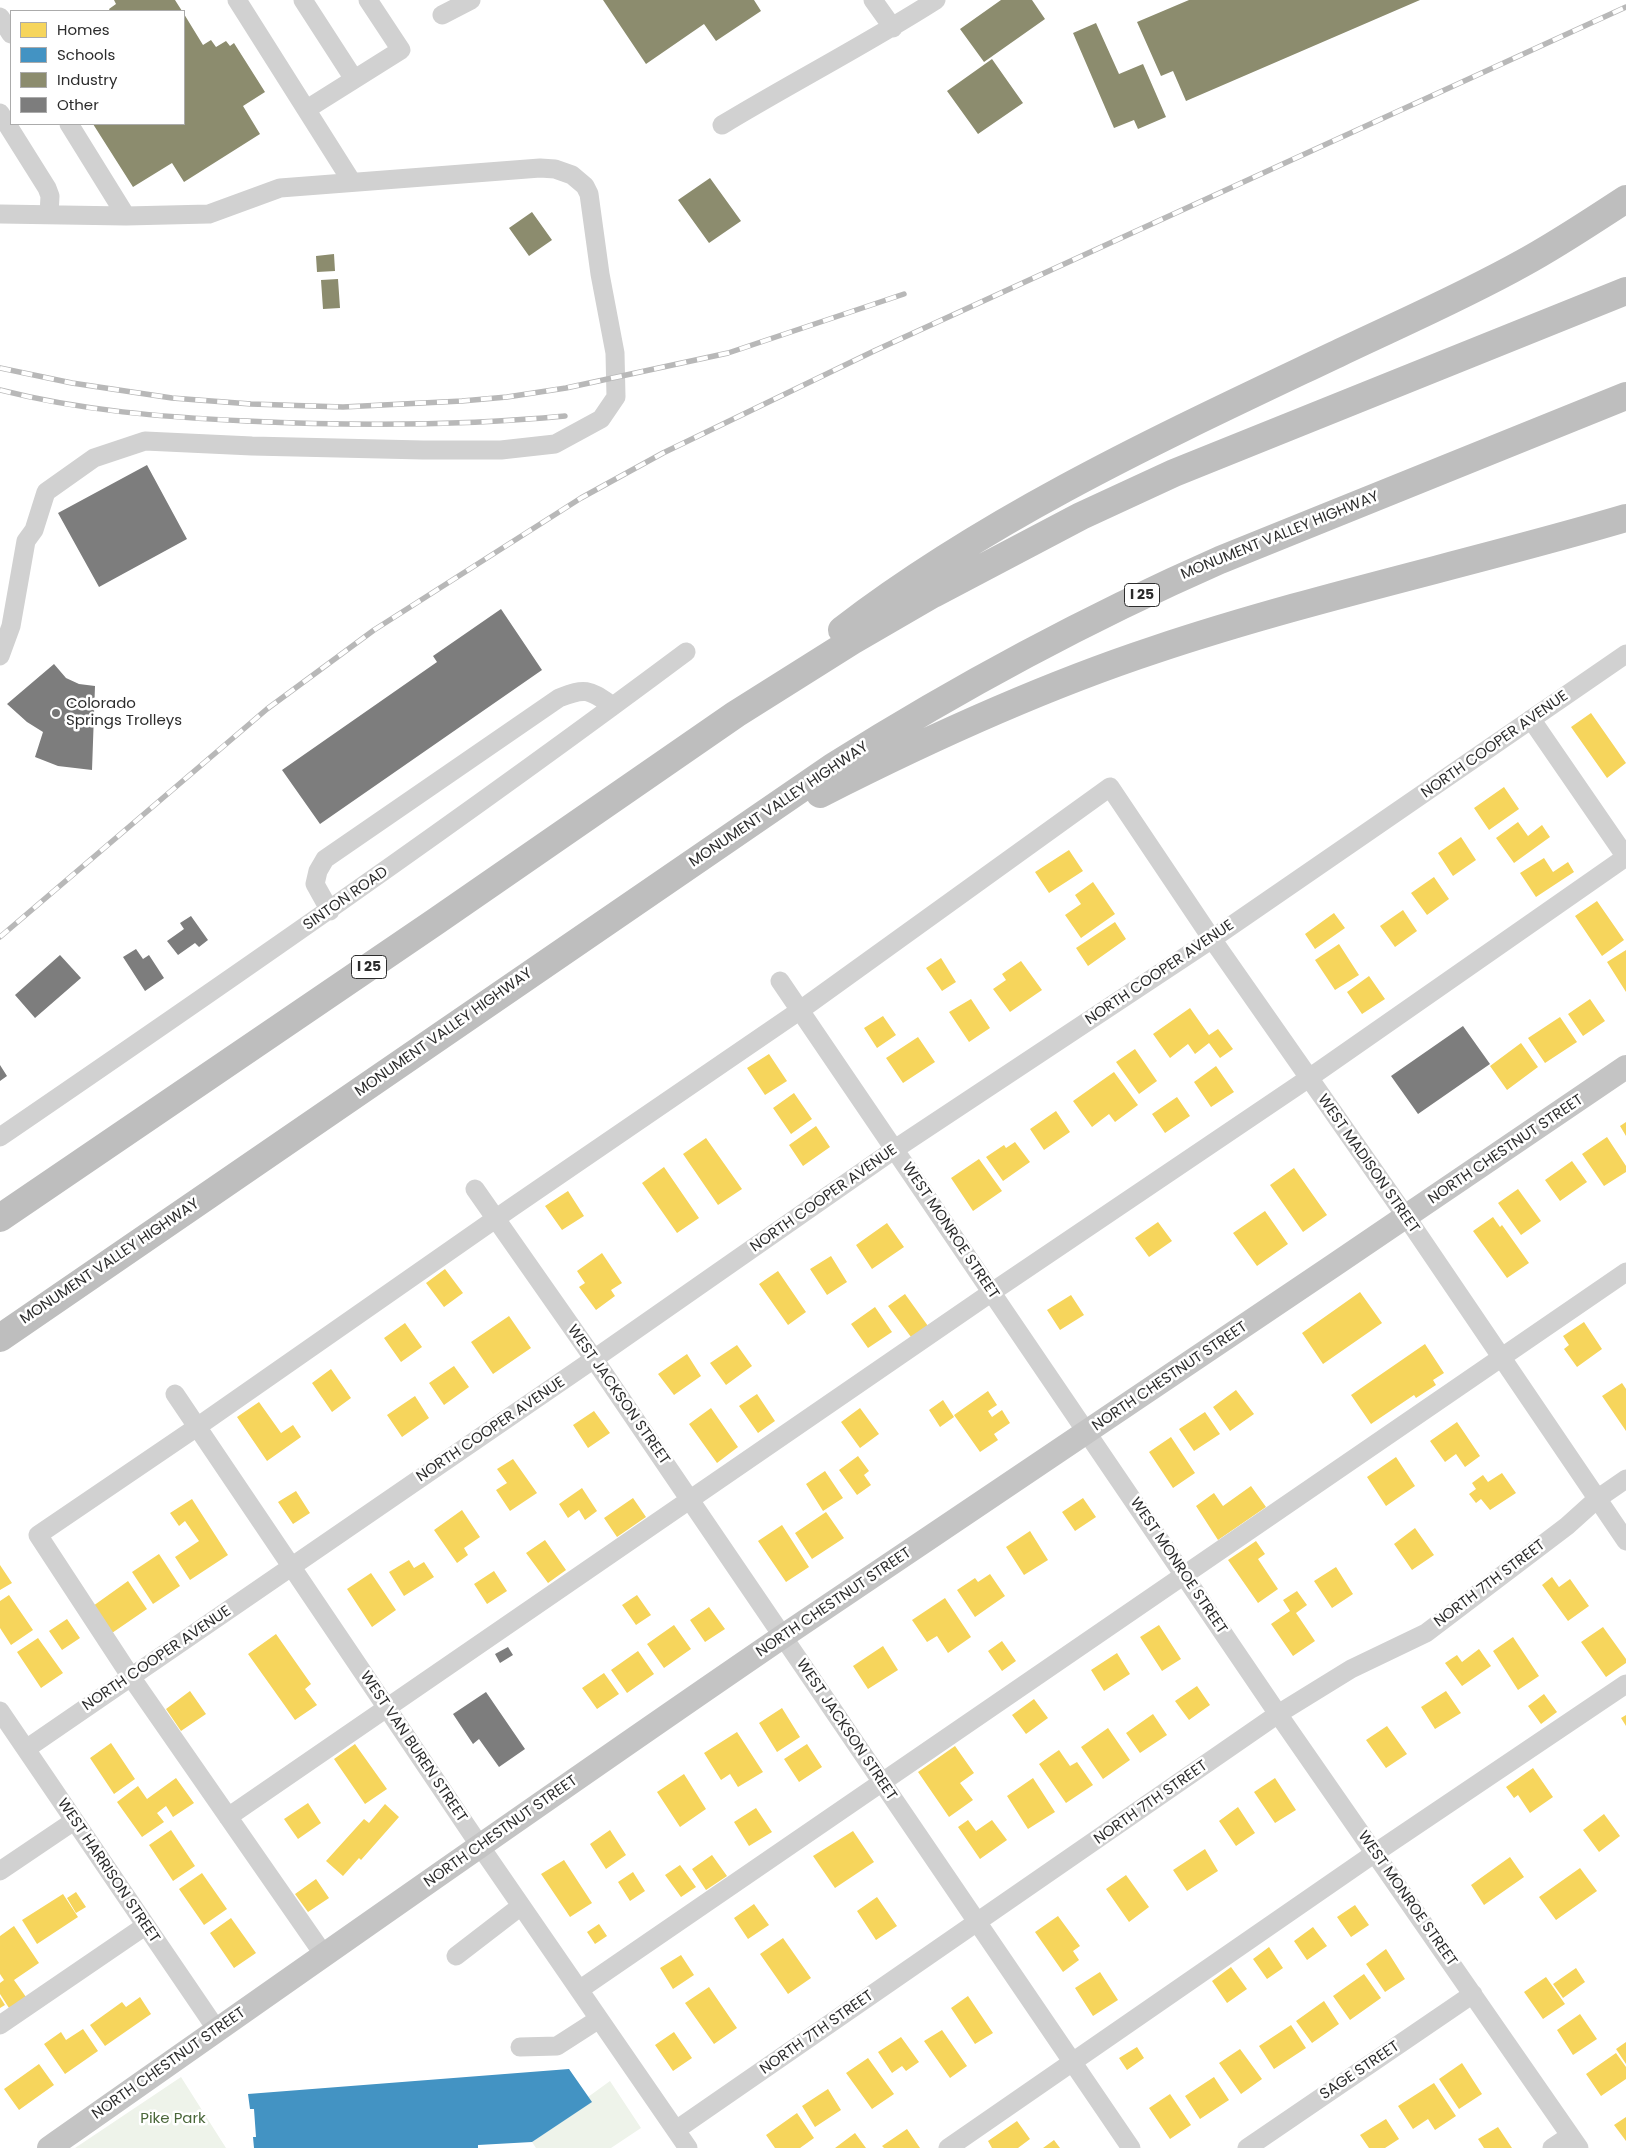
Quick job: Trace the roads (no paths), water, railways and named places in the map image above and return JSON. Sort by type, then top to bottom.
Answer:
[{"type":"highway","points":[[736,714],[810,654],[877,604],[939,562],[1032,505],[1128,454],[1493,279],[1566,238],[1626,199]]},
{"type":"highway","name":"I 25","points":[[0,1218],[435,922],[736,714],[926,598],[1081,516],[1174,473],[1626,291]]},
{"type":"highway","name":"MONUMENT VALLEY HIGHWAY","points":[[0,1338],[371,1085],[529,973],[834,766],[890,731],[1030,652],[1106,612],[1220,560],[1626,396]]},
{"type":"highway","points":[[693,862],[869,769],[985,715],[1064,682],[1155,649],[1626,518]]},
{"type":"main road","name":"NORTH CHESTNUT STREET","points":[[49,2148],[784,1636],[1406,1218],[1626,1067]]},
{"type":"street","points":[[237,0],[352,182]]},
{"type":"street","points":[[303,0],[354,79]]},
{"type":"street","points":[[307,109],[400,50],[368,0]]},
{"type":"street","points":[[442,16],[471,0]]},
{"type":"street","points":[[874,0],[893,28]]},
{"type":"street","points":[[722,125],[799,79],[893,28],[936,0]]},
{"type":"street","points":[[0,17],[10,32]]},
{"type":"street","points":[[0,114],[47,188],[50,196],[49,215]]},
{"type":"street","points":[[69,125],[126,216]]},
{"type":"street","points":[[0,214],[126,216],[208,214],[280,188],[540,168],[555,169],[579,180],[589,194],[600,274],[614,353],[616,398],[601,419],[555,444],[501,450],[423,450],[280,447],[145,441],[94,458],[46,492],[34,530],[26,541],[11,626],[0,656]]},
{"type":"street","name":"SINTON ROAD","points":[[0,1137],[330,910],[526,771],[686,652]]},
{"type":"street","name":"NORTH COOPER AVENUE","points":[[26,1749],[594,1359],[894,1149],[1212,939],[1626,654]]},
{"type":"street","points":[[330,910],[315,884],[318,871],[325,859],[559,698],[576,691],[591,691],[613,706]]},
{"type":"street","points":[[228,1817],[691,1501],[992,1292],[1309,1078],[1626,857],[1531,719]]},
{"type":"street","name":"WEST MADISON STREET","points":[[799,1011],[1110,787],[1212,939],[1406,1218],[1626,1541]]},
{"type":"street","name":"WEST MONROE STREET","points":[[780,981],[1278,1714],[1574,2142]]},
{"type":"street","points":[[324,1955],[131,1677],[38,1535],[198,1428],[496,1219],[799,1011]]},
{"type":"street","name":"WEST JACKSON STREET","points":[[475,1189],[784,1636],[881,1782],[1131,2148]]},
{"type":"street","points":[[579,1990],[1502,1359],[1626,1272]]},
{"type":"street","name":"WEST VAN BUREN STREET","points":[[175,1394],[480,1846],[688,2148]]},
{"type":"street","name":"NORTH 7TH STREET","points":[[676,2130],[1278,1714],[1351,1669],[1426,1633],[1567,1526],[1597,1499],[1626,1479]]},
{"type":"street","points":[[948,2148],[1375,1853],[1626,1684]]},
{"type":"street","name":"WEST HARRISON STREET","points":[[0,1711],[217,2030]]},
{"type":"street","points":[[0,1870],[74,1822]]},
{"type":"street","points":[[456,1956],[521,1906]]},
{"type":"street","points":[[0,2025],[146,1926]]},
{"type":"street","name":"SAGE STREET","points":[[1248,2148],[1473,1994]]},
{"type":"street","points":[[520,2047],[557,2046],[599,2019]]},
{"type":"street","points":[[1552,2148],[1574,2142]]},
{"type":"railway","points":[[0,937],[267,709],[374,630],[581,498],[663,453],[874,351],[1626,7]]},
{"type":"railway","points":[[0,368],[72,383],[172,398],[251,404],[343,407],[462,401],[507,397],[566,388],[728,353],[904,294]]},
{"type":"railway","points":[[0,390],[61,403],[123,412],[247,421],[406,424],[486,422],[565,416]]},
{"type":"place","name":"Colorado Springs Trolleys","points":[[56,713]]},
{"type":"park label","name":"Pike Park","points":[[173,2119]]}]
